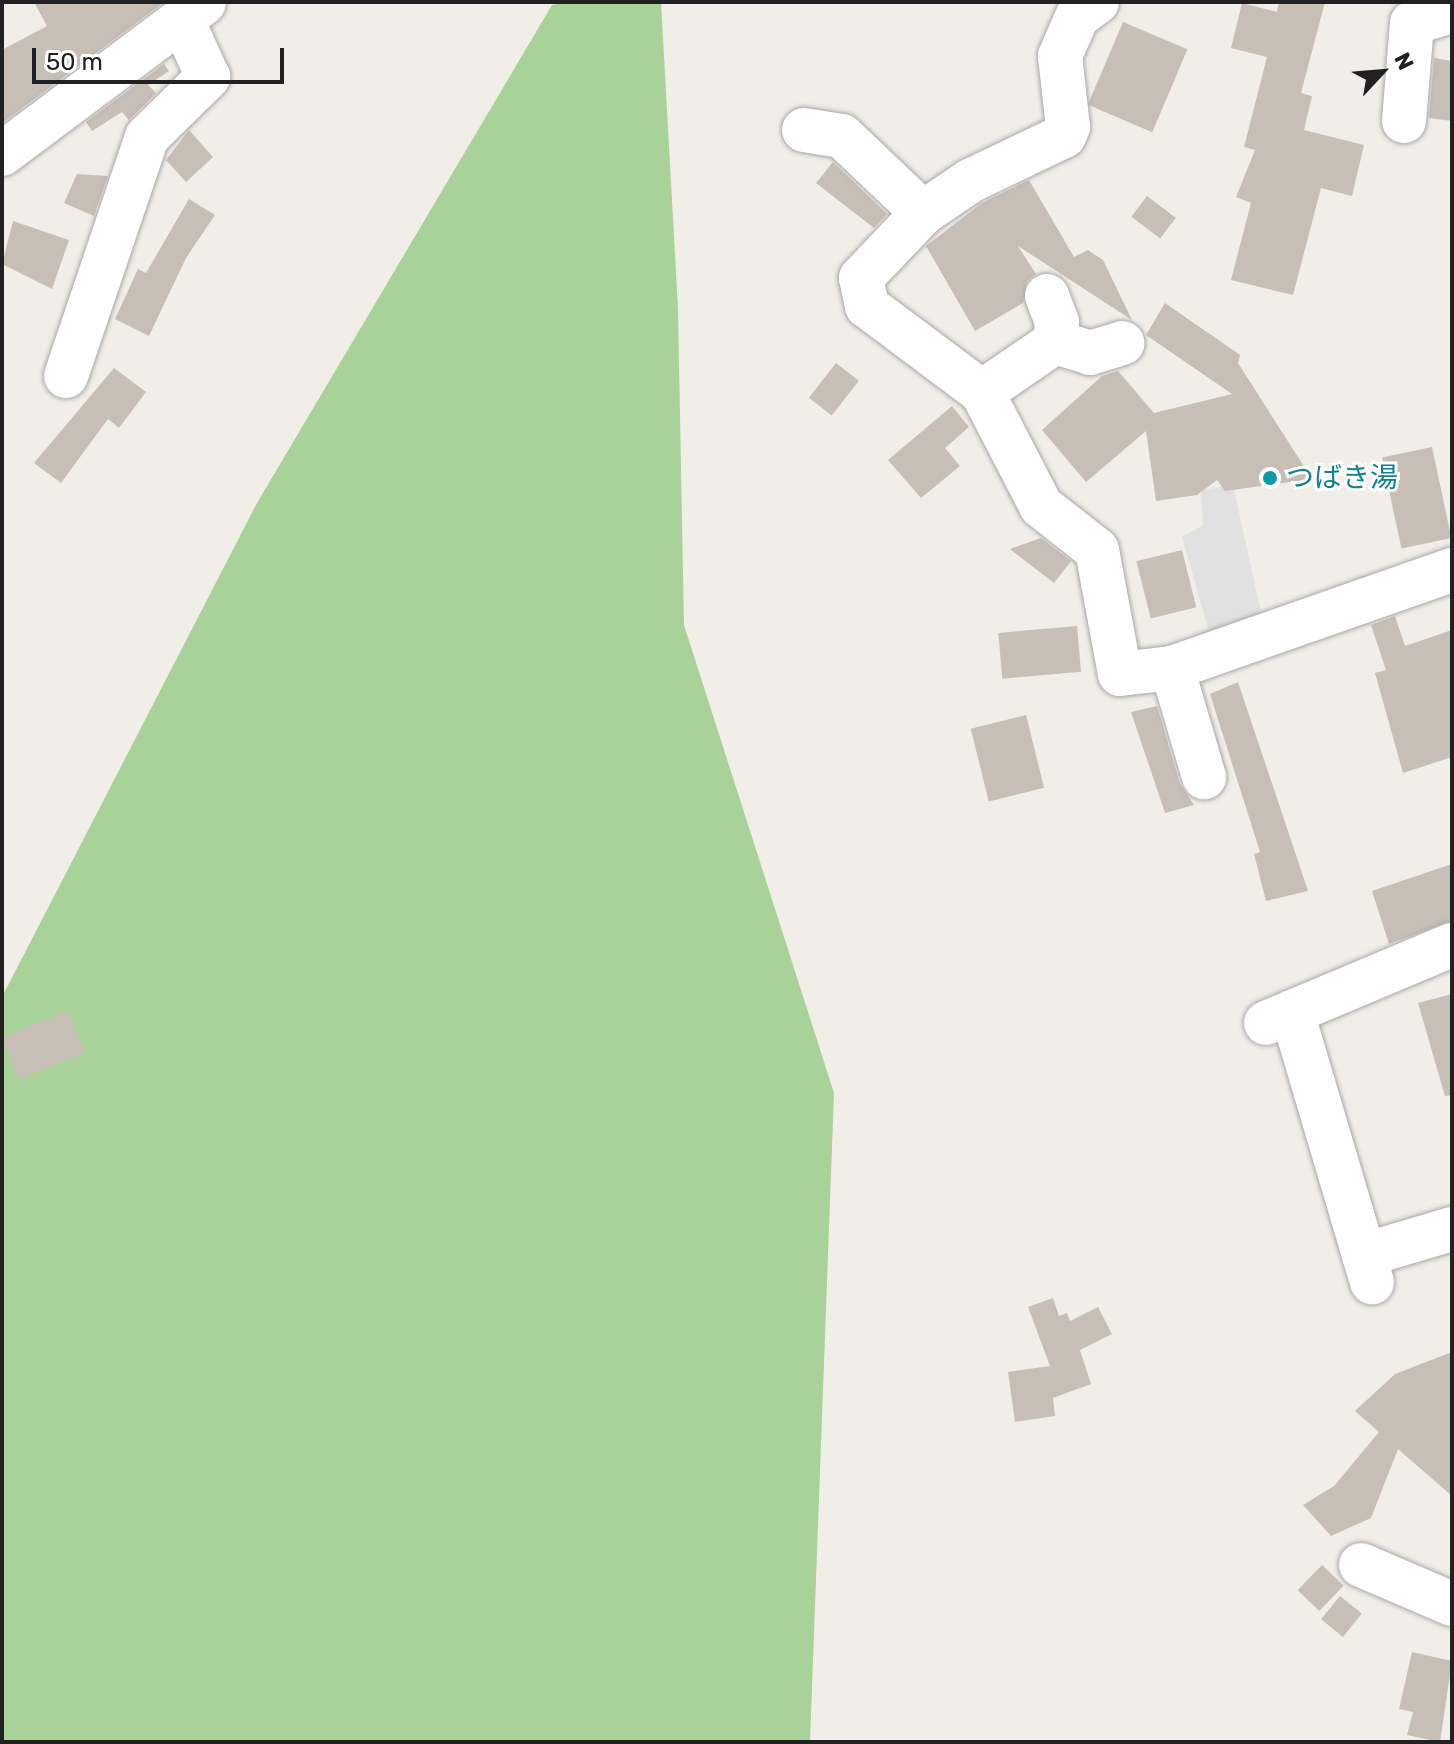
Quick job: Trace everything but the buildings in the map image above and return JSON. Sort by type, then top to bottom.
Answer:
[{"type":"street","points":[[1097,2],[1077,17],[1060,56],[1068,127],[1064,136],[970,181],[923,213],[878,256],[859,287],[874,315],[982,392],[1041,506],[1097,550],[1120,674],[1172,668],[1452,570]]},
{"type":"street","points":[[2,154],[194,11],[208,77],[147,137],[66,376]]},
{"type":"street","points":[[1404,121],[1412,23],[1452,11]]},
{"type":"street","points":[[804,130],[842,136],[923,213]]},
{"type":"street","points":[[982,392],[1055,342],[1057,322],[1047,296]]},
{"type":"street","points":[[1055,342],[1090,353],[1123,343]]},
{"type":"street","points":[[1172,668],[1204,777]]},
{"type":"street","points":[[1452,945],[1278,1018],[1368,1269],[1452,1229]]},
{"type":"street","points":[[1361,1565],[1452,1604]]},
{"type":"green space","points":[[568,2],[661,2],[678,309],[684,625],[834,1093],[810,1742],[2,1742],[2,997],[257,503],[552,5]]},
{"type":"shaded area","points":[[1233,485],[1263,622],[1210,635],[1182,537],[1203,525],[1201,490]]},
{"type":"place","name":"つばき湯","points":[[1270,478]]}]
